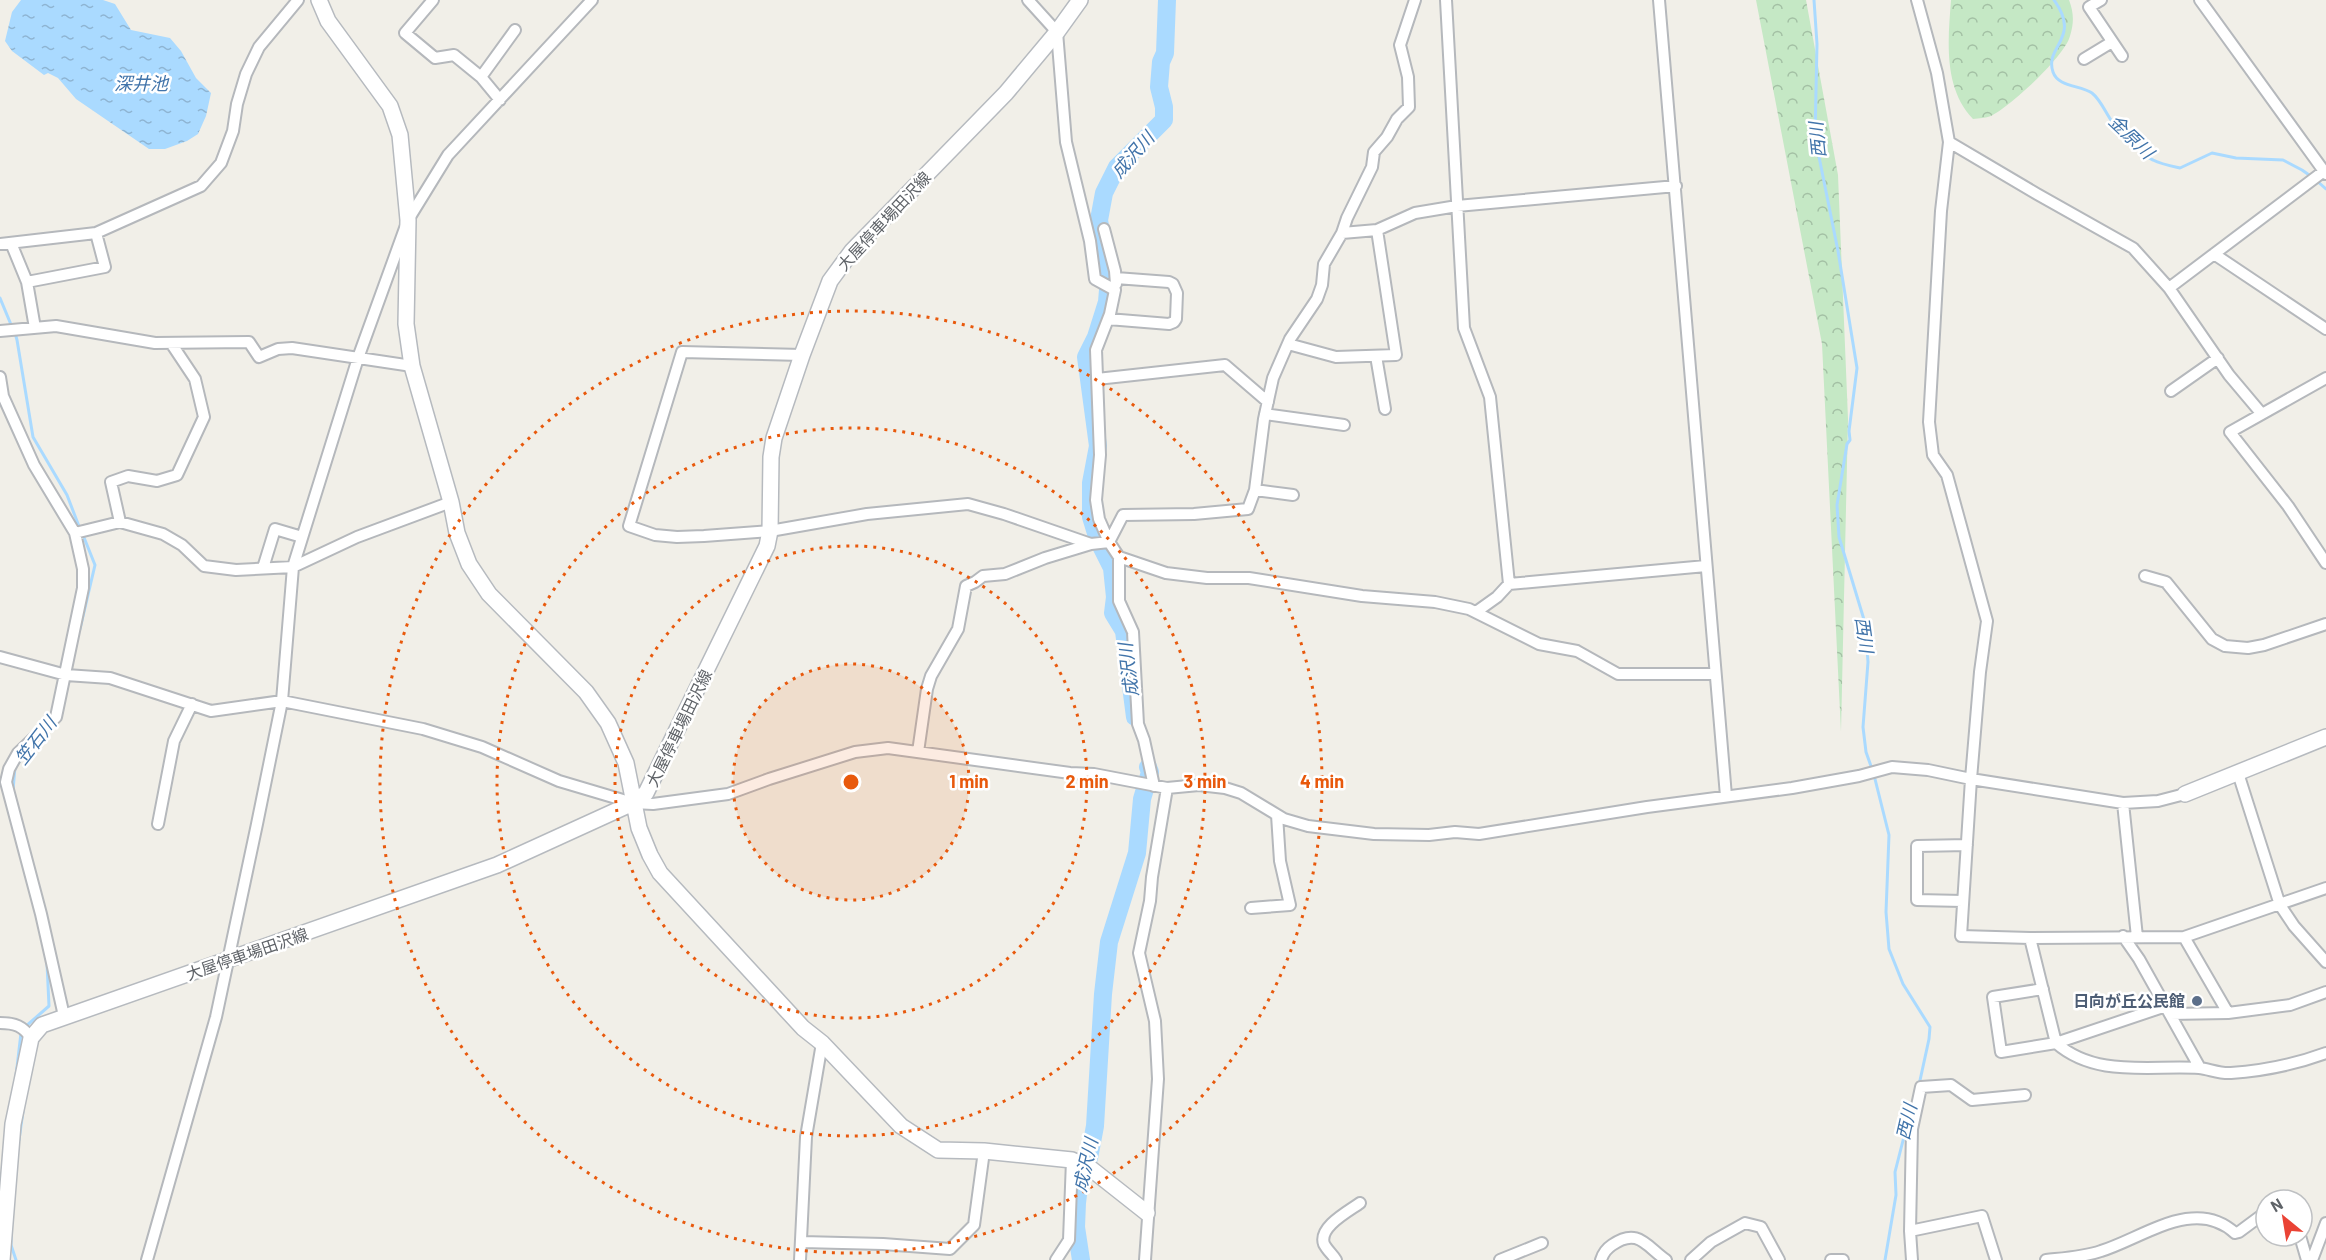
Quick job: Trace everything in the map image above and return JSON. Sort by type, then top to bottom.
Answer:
[{"type":"main road","points":[[319,0],[328,21],[390,106],[400,135],[408,220],[406,324],[412,366],[462,549],[478,580],[586,693],[608,723],[626,763],[633,803],[643,837],[660,873],[802,1028],[822,1043],[901,1126],[916,1137],[938,1150],[984,1151],[1080,1163],[1147,1214]]},
{"type":"main road","name":"大屋停車場田沢線","points":[[31,1038],[42,1025],[64,1016],[497,865],[633,803],[646,794],[767,546],[770,531],[771,457],[774,438],[830,281],[852,250],[1006,93],[1057,32],[1080,0]]},
{"type":"main road","points":[[2185,794],[2326,737]]},
{"type":"main road","points":[[2,1260],[13,1124],[31,1038]]},
{"type":"street","points":[[35,328],[27,282],[5,243],[96,233],[201,186],[221,163],[233,131],[237,104],[246,74],[259,46],[298,0]]},
{"type":"street","points":[[433,0],[405,33],[435,58],[454,55],[481,77],[500,100]]},
{"type":"street","points":[[147,1260],[216,1017],[282,701],[293,567],[358,358],[408,220],[448,155],[592,0]]},
{"type":"street","points":[[1028,0],[1057,32],[1066,142],[1090,241],[1095,279],[1114,286],[1169,282],[1173,284],[1177,293],[1176,319],[1169,324],[1108,319]]},
{"type":"street","points":[[1106,542],[1123,515],[1194,514],[1248,509],[1255,490],[1265,414],[1273,378],[1301,320],[1317,299],[1322,285],[1324,264],[1342,233],[1372,167],[1374,152],[1409,106],[1408,77],[1400,45],[1415,0]]},
{"type":"street","points":[[1446,0],[1464,328],[1490,397],[1509,584]]},
{"type":"street","points":[[1659,0],[1726,796]]},
{"type":"street","points":[[1917,0],[1938,74],[1949,142],[1941,211],[1929,423],[1933,455],[1947,475],[1987,621],[1980,672],[1971,779],[1961,936],[2184,937],[2326,888]]},
{"type":"street","points":[[2101,0],[2089,7],[2122,56]]},
{"type":"street","points":[[2169,288],[2325,173],[2200,0]]},
{"type":"street","points":[[481,77],[515,30]]},
{"type":"street","points":[[2084,59],[2112,42]]},
{"type":"street","points":[[1949,142],[2133,248],[2169,288],[2218,358],[2261,413]]},
{"type":"street","points":[[1342,233],[1377,230],[1415,213],[1457,206],[1676,186]]},
{"type":"street","points":[[1104,229],[1114,286],[1108,319],[1095,350],[1100,455],[1096,500],[1106,542],[1119,557],[1166,573],[1207,578],[1249,578],[1362,596],[1435,602],[1470,609],[1539,644],[1577,651],[1618,674],[1715,674]]},
{"type":"street","points":[[1288,344],[1336,357],[1396,355],[1377,230]]},
{"type":"street","points":[[27,282],[105,267],[96,233]]},
{"type":"street","points":[[2214,254],[2326,329]]},
{"type":"street","points":[[0,331],[56,327],[171,344],[249,342],[259,357],[278,349],[292,348],[412,366]]},
{"type":"street","points":[[120,522],[111,482],[128,476],[157,481],[177,475],[204,417],[195,379],[171,344]]},
{"type":"street","points":[[802,355],[681,352],[629,526],[655,535],[677,537],[770,531],[867,514],[968,504],[1090,544]]},
{"type":"street","points":[[1376,356],[1385,409]]},
{"type":"street","points":[[2171,391],[2218,358]]},
{"type":"street","points":[[1097,379],[1225,365],[1268,402]]},
{"type":"street","points":[[0,377],[2,395],[34,465],[75,533],[83,569],[83,588],[56,717],[18,753],[9,769],[6,782],[41,914],[64,1016]]},
{"type":"street","points":[[2326,378],[2230,432],[2288,506],[2326,563]]},
{"type":"street","points":[[1265,414],[1344,425]]},
{"type":"street","points":[[1255,490],[1293,495]]},
{"type":"street","points":[[75,533],[120,522],[163,534],[182,545],[204,567],[236,570],[293,567],[357,537],[451,502]]},
{"type":"street","points":[[262,568],[275,528],[302,537]]},
{"type":"street","points":[[918,752],[927,689],[931,676],[958,629],[966,586],[983,576],[1005,574],[1045,558],[1090,544],[1106,542]]},
{"type":"street","points":[[1119,557],[1119,601],[1133,632],[1138,724],[1144,740],[1152,785]]},
{"type":"street","points":[[1476,612],[1497,597],[1509,584],[1706,566]]},
{"type":"street","points":[[2145,576],[2166,582],[2212,639],[2225,646],[2248,648],[2264,645],[2326,624]]},
{"type":"street","points":[[0,657],[66,675],[110,678],[211,711],[282,701],[423,729],[482,747],[559,781],[633,803],[653,804],[728,794],[855,752],[888,748],[1070,773],[1094,774],[1167,788],[1199,785],[1225,788],[1241,793],[1284,819],[1308,826],[1374,834],[1429,836],[1455,832],[1479,834],[1826,782],[1892,767],[1928,770],[2123,803],[2158,801],[2185,794]]},
{"type":"street","points":[[158,824],[174,741],[192,704]]},
{"type":"street","points":[[2238,773],[2280,905],[2294,926],[2326,962]]},
{"type":"street","points":[[1145,1260],[1158,1079],[1155,1021],[1139,953],[1150,901],[1153,868],[1167,788]]},
{"type":"street","points":[[2123,803],[2137,937]]},
{"type":"street","points":[[1251,908],[1290,905],[1280,861],[1277,815]]},
{"type":"street","points":[[1963,901],[1917,900],[1917,846],[1967,845]]},
{"type":"street","points":[[2123,936],[2139,959],[2200,1068]]},
{"type":"street","points":[[2184,937],[2228,1013]]},
{"type":"street","points":[[2030,938],[2056,1043],[2069,1054],[2110,1068],[2200,1068],[2228,1074],[2290,1064],[2326,1053]]},
{"type":"street","points":[[2043,989],[1993,997],[2001,1052],[2056,1043],[2168,1010],[2228,1013],[2290,1005],[2326,992]]},
{"type":"street","points":[[0,1023],[10,1023],[24,1028],[31,1038]]},
{"type":"street","points":[[800,1260],[806,1137],[822,1043]]},
{"type":"street","points":[[1912,1260],[1910,1231],[1912,1130],[1921,1087],[1951,1085],[1972,1100],[2025,1095]]},
{"type":"street","points":[[802,1242],[883,1244],[950,1249],[974,1225],[984,1151]]},
{"type":"street","points":[[1056,1260],[1069,1240],[1080,1163]]},
{"type":"street","points":[[1336,1260],[1324,1244],[1327,1228],[1360,1203]]},
{"type":"street","points":[[1910,1231],[1982,1216],[1995,1260]]},
{"type":"street","points":[[2046,1260],[2098,1252],[2122,1244],[2162,1224],[2188,1218],[2210,1219],[2224,1223],[2235,1233],[2254,1221]]},
{"type":"street","points":[[1691,1260],[1711,1242],[1744,1223],[1761,1227],[1779,1260]]},
{"type":"street","points":[[2312,1260],[2326,1223]]},
{"type":"street","points":[[1601,1260],[1606,1249],[1620,1239],[1632,1236],[1642,1240],[1651,1250],[1666,1260]]},
{"type":"street","points":[[1500,1260],[1527,1255],[1542,1243]]},
{"type":"street","points":[[1831,1260],[1843,1260]]},
{"type":"green space","points":[[1756,0],[1806,0],[1838,175],[1848,419],[1841,732],[1822,344]]},
{"type":"green space","points":[[1951,0],[2069,0],[2073,18],[2070,36],[2066,45],[2048,68],[2023,92],[1991,116],[1973,119],[1963,107],[1952,78],[1949,47]]},
{"type":"water","name":"深井池","points":[[21,0],[103,0],[115,4],[131,30],[170,38],[181,51],[196,78],[211,93],[206,116],[198,134],[187,141],[165,149],[149,149],[76,99],[58,78],[48,73],[44,75],[12,51],[5,41],[12,12]]},
{"type":"waterway","name":"成沢川","points":[[1135,717],[1124,631],[1113,613],[1115,597],[1112,568],[1098,540],[1091,517],[1091,483],[1098,446],[1086,357],[1096,337],[1107,302],[1109,278],[1099,220],[1104,193],[1117,167],[1164,120],[1164,107],[1159,87],[1161,62],[1165,53],[1167,0]]},
{"type":"waterway","name":"西川","points":[[1814,0],[1817,44],[1815,137],[1838,251],[1857,368],[1849,431],[1850,440],[1847,444],[1837,505],[1839,537],[1865,623],[1868,662],[1863,727],[1866,752],[1872,769]]},
{"type":"waterway","name":"金原川","points":[[2054,0],[2062,13],[2064,24],[2064,33],[2053,55],[2053,72],[2056,77],[2064,83],[2092,93],[2120,132],[2149,158],[2180,168],[2212,153],[2236,158],[2283,160],[2312,177]]},
{"type":"waterway","name":"金原川","points":[[2317,181],[2326,189]]},
{"type":"waterway","name":"笠石川","points":[[0,298],[12,327]]},
{"type":"waterway","name":"笠石川","points":[[15,333],[33,437],[67,495],[80,529]]},
{"type":"waterway","name":"笠石川","points":[[80,629],[95,565],[83,535]]},
{"type":"waterway","name":"笠石川","points":[[13,790],[15,767],[34,744]]},
{"type":"waterway","name":"成沢川","points":[[1081,1260],[1076,1227],[1077,1203],[1080,1178],[1089,1158],[1095,1126],[1103,994],[1109,942],[1137,853],[1142,799],[1150,772],[1148,767]]},
{"type":"waterway","name":"西川","points":[[1874,775],[1889,835],[1886,912],[1889,949],[1903,984],[1930,1027],[1919,1085]]},
{"type":"waterway","name":"笠石川","points":[[25,1027],[49,1006],[47,963]]},
{"type":"waterway","name":"笠石川","points":[[16,1076],[21,1033]]},
{"type":"waterway","name":"笠石川","points":[[19,1140],[23,1111]]},
{"type":"waterway","name":"西川","points":[[1885,1260],[1896,1195],[1895,1172],[1909,1117]]},
{"type":"waterway","name":"笠石川","points":[[11,1236],[11,1245],[16,1260]]},
{"type":"place","name":"日向が丘公民館","points":[[2197,1001]]}]
